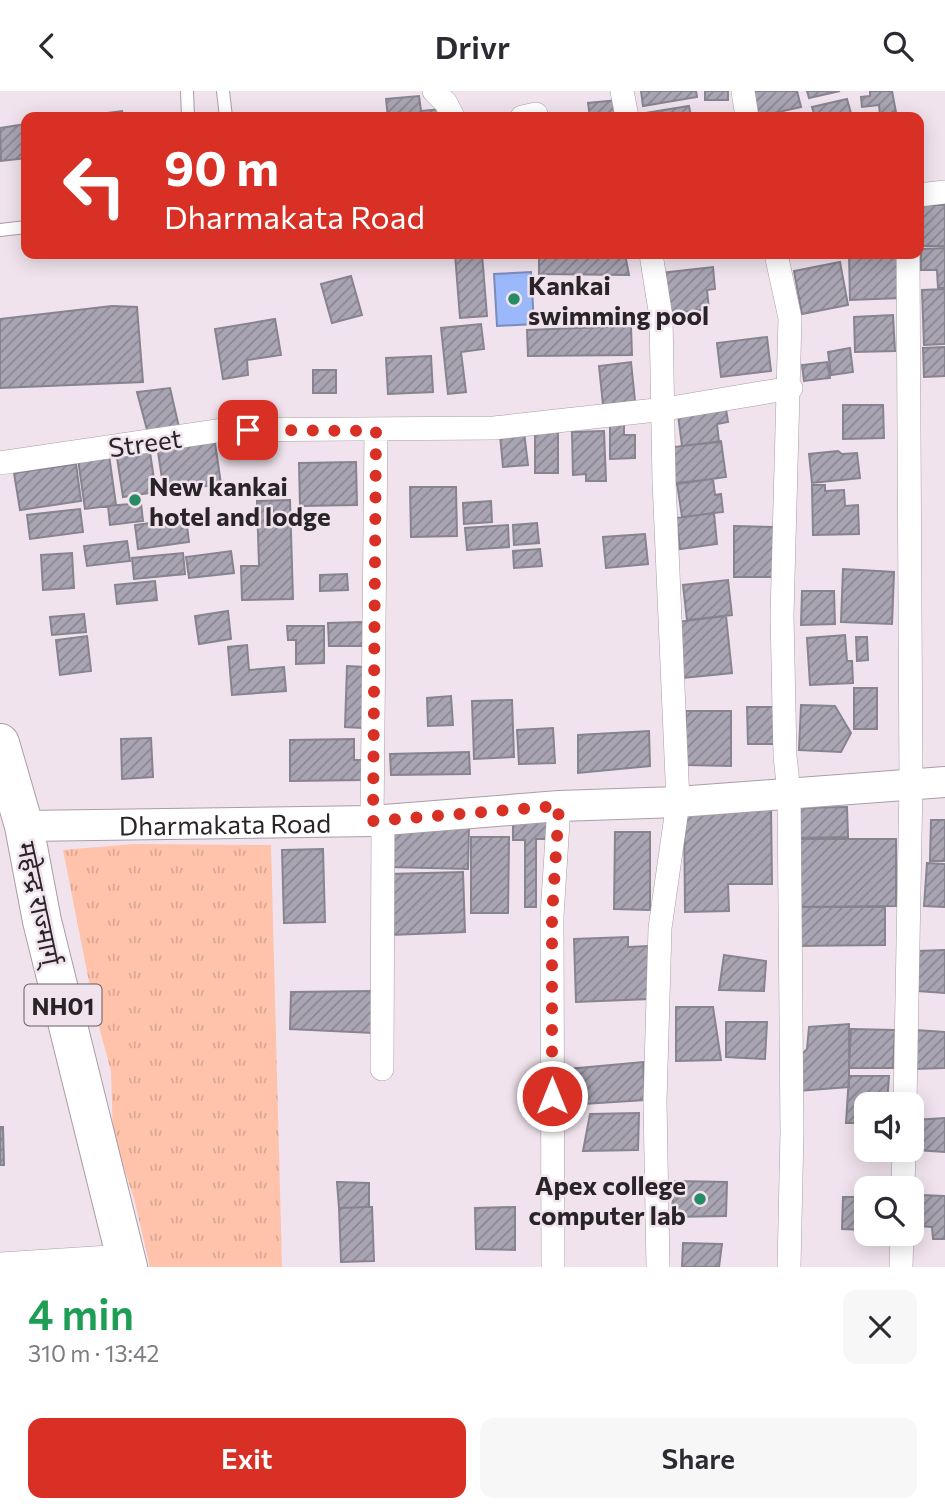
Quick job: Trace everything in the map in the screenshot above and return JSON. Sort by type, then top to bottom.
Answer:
[{"type":"highway","name":"महेन्द्र राज्मार्ग्","points":[[0,743],[24,826],[42,921],[127,1262]]},
{"type":"street","points":[[434,91],[450,112]]},
{"type":"street","points":[[622,91],[626,112]]},
{"type":"street","points":[[743,91],[746,112]]},
{"type":"street","points":[[924,194],[945,192]]},
{"type":"street","points":[[652,259],[660,317],[665,409],[665,507],[678,802],[660,928],[655,1102],[658,1267]]},
{"type":"street","points":[[777,259],[790,318],[791,388],[782,615],[785,757],[789,793],[792,1132],[789,1267]]},
{"type":"street","points":[[905,1092],[911,785],[908,259]]},
{"type":"street","name":"Street","points":[[0,463],[222,430],[376,431],[494,428],[665,409],[791,388]]},
{"type":"street","points":[[376,431],[382,1069]]},
{"type":"street","name":"Dharmakata Road","points":[[24,826],[378,821],[559,806],[678,802],[945,782]]},
{"type":"street","points":[[553,1267],[552,916],[559,806]]},
{"type":"street","points":[[901,1267],[902,1246]]},
{"type":"street","points":[[0,1264],[127,1262]]},
{"type":"lane","points":[[187,91],[188,112]]},
{"type":"lane","points":[[223,91],[225,112]]},
{"type":"lane","points":[[0,230],[21,228]]},
{"type":"green space","points":[[134,844],[271,845],[282,1267],[150,1267],[134,1198],[113,1136],[111,1071],[95,1012],[63,850]]},
{"type":"water","name":"Kankai swimming pool","points":[[531,272],[534,324],[497,326],[494,274]]},
{"type":"building","points":[[641,91],[696,91],[697,97],[643,106]]},
{"type":"building","points":[[705,91],[728,91],[728,100],[705,100]]},
{"type":"building","points":[[750,91],[797,91],[801,107],[778,112],[755,112]]},
{"type":"building","points":[[807,91],[840,91],[809,98]]},
{"type":"building","points":[[870,91],[892,91],[896,112],[880,112],[879,105],[862,107],[861,97],[870,96]]},
{"type":"building","points":[[419,96],[421,111],[442,109],[442,112],[387,112],[386,99]]},
{"type":"building","points":[[847,99],[851,112],[814,112],[812,107]]},
{"type":"building","points":[[618,100],[619,112],[589,112],[588,103]]},
{"type":"building","points":[[689,106],[690,112],[651,112]]},
{"type":"building","points":[[21,125],[21,159],[1,161],[0,128]]},
{"type":"building","points":[[924,205],[945,205],[945,246],[924,246]]},
{"type":"building","points":[[945,248],[945,288],[938,288],[937,270],[921,270],[924,249]]},
{"type":"building","points":[[455,259],[482,259],[487,316],[460,318]]},
{"type":"building","points":[[539,259],[626,259],[629,275],[539,274]]},
{"type":"building","points":[[849,259],[901,259],[902,298],[850,300]]},
{"type":"building","points":[[840,262],[848,305],[802,314],[794,271]]},
{"type":"building","points":[[713,267],[715,289],[707,290],[709,309],[666,314],[661,273]]},
{"type":"building","points":[[351,276],[362,315],[332,323],[321,284]]},
{"type":"building","points":[[945,289],[945,344],[924,345],[922,290]]},
{"type":"building","points":[[112,306],[137,307],[143,382],[0,388],[0,319]]},
{"type":"building","points":[[893,315],[895,351],[855,352],[854,317]]},
{"type":"building","points":[[275,319],[281,355],[247,360],[248,375],[223,379],[215,329]]},
{"type":"building","points":[[481,324],[484,349],[461,352],[466,392],[448,394],[441,328]]},
{"type":"building","points":[[631,326],[632,355],[528,356],[527,330]]},
{"type":"building","points":[[767,337],[771,371],[721,377],[717,343]]},
{"type":"building","points":[[945,347],[945,376],[924,377],[923,348]]},
{"type":"building","points":[[850,348],[853,372],[831,375],[828,352]]},
{"type":"building","points":[[431,356],[433,392],[388,394],[386,358]]},
{"type":"building","points":[[631,362],[635,401],[603,405],[599,366]]},
{"type":"building","points":[[827,362],[830,378],[804,381],[802,365]]},
{"type":"building","points":[[313,370],[336,370],[336,393],[313,393]]},
{"type":"building","points":[[170,388],[181,436],[150,441],[137,392]]},
{"type":"building","points":[[843,405],[883,405],[884,438],[843,439]]},
{"type":"building","points":[[726,409],[728,422],[717,424],[719,442],[682,446],[678,415]]},
{"type":"building","points":[[610,417],[624,417],[624,435],[635,435],[635,458],[610,459]]},
{"type":"building","points":[[604,431],[606,481],[586,481],[586,474],[573,475],[572,432]]},
{"type":"building","points":[[524,432],[528,465],[503,467],[500,435]]},
{"type":"building","points":[[535,432],[558,432],[558,473],[535,473]]},
{"type":"building","points":[[214,436],[221,484],[164,492],[157,445]]},
{"type":"building","points":[[721,441],[726,477],[670,485],[666,448]]},
{"type":"building","points":[[149,446],[156,492],[123,497],[116,451]]},
{"type":"building","points":[[838,451],[842,454],[857,453],[860,478],[812,483],[809,454]]},
{"type":"building","points":[[109,455],[116,505],[85,509],[78,459]]},
{"type":"building","points":[[356,462],[357,505],[300,506],[299,463]]},
{"type":"building","points":[[76,464],[81,501],[20,510],[14,473]]},
{"type":"building","points":[[713,479],[715,495],[721,494],[723,512],[682,517],[677,483]]},
{"type":"building","points":[[812,485],[825,485],[825,491],[844,490],[845,506],[858,505],[859,534],[813,535]]},
{"type":"building","points":[[410,487],[456,487],[457,536],[411,537]]},
{"type":"building","points":[[290,500],[293,599],[242,600],[241,566],[259,566],[257,501]]},
{"type":"building","points":[[491,501],[492,522],[464,524],[463,503]]},
{"type":"building","points":[[141,503],[143,521],[110,525],[108,506]]},
{"type":"building","points":[[80,509],[83,532],[30,539],[27,515]]},
{"type":"building","points":[[714,513],[717,544],[680,549],[676,518]]},
{"type":"building","points":[[186,518],[189,542],[138,549],[135,525]]},
{"type":"building","points":[[537,523],[539,543],[514,545],[513,525]]},
{"type":"building","points":[[508,525],[509,547],[467,550],[465,528]]},
{"type":"building","points":[[734,526],[773,527],[773,577],[734,577]]},
{"type":"building","points":[[645,534],[648,564],[606,568],[603,537]]},
{"type":"building","points":[[127,541],[130,561],[87,566],[84,546]]},
{"type":"building","points":[[540,549],[542,566],[514,568],[513,551]]},
{"type":"building","points":[[231,551],[234,573],[189,578],[186,557]]},
{"type":"building","points":[[72,553],[74,588],[43,590],[41,555]]},
{"type":"building","points":[[183,553],[185,574],[134,579],[132,558]]},
{"type":"building","points":[[843,569],[894,572],[892,624],[841,622]]},
{"type":"building","points":[[347,574],[348,590],[320,591],[320,575]]},
{"type":"building","points":[[728,580],[732,615],[687,620],[683,585]]},
{"type":"building","points":[[155,581],[157,600],[117,604],[115,585]]},
{"type":"building","points":[[802,591],[834,591],[835,624],[801,625]]},
{"type":"building","points":[[228,611],[231,639],[199,644],[195,616]]},
{"type":"building","points":[[84,614],[86,632],[52,635],[50,617]]},
{"type":"building","points":[[726,616],[732,673],[683,678],[676,622]]},
{"type":"building","points":[[363,622],[364,646],[329,646],[328,623]]},
{"type":"building","points":[[287,626],[324,626],[324,663],[296,664],[296,640],[288,640]]},
{"type":"building","points":[[845,635],[847,661],[852,661],[853,683],[810,685],[807,638]]},
{"type":"building","points":[[87,636],[91,671],[60,675],[56,640]]},
{"type":"building","points":[[856,637],[867,637],[868,660],[857,661]]},
{"type":"building","points":[[247,645],[249,670],[284,667],[286,691],[232,695],[228,647]]},
{"type":"building","points":[[347,666],[365,667],[362,728],[345,727]]},
{"type":"building","points":[[854,688],[877,688],[877,729],[854,729]]},
{"type":"building","points":[[451,696],[453,725],[428,726],[427,698]]},
{"type":"building","points":[[512,700],[514,757],[474,759],[472,701]]},
{"type":"building","points":[[801,705],[835,706],[851,733],[841,752],[799,750]]},
{"type":"building","points":[[747,707],[779,707],[779,744],[748,744]]},
{"type":"building","points":[[686,711],[731,711],[731,766],[686,765]]},
{"type":"building","points":[[553,728],[555,763],[519,764],[517,730]]},
{"type":"building","points":[[649,731],[650,766],[578,773],[578,735]]},
{"type":"building","points":[[151,738],[153,777],[122,779],[121,739]]},
{"type":"building","points":[[354,739],[354,760],[363,760],[363,780],[290,781],[290,740]]},
{"type":"building","points":[[469,752],[470,774],[391,775],[390,754]]},
{"type":"building","points":[[847,807],[848,837],[793,838],[793,808]]},
{"type":"building","points":[[684,809],[771,809],[772,884],[728,884],[729,911],[685,912]]},
{"type":"building","points":[[931,820],[945,820],[945,861],[930,861]]},
{"type":"building","points":[[513,822],[548,822],[548,839],[536,839],[536,907],[525,907],[525,840],[513,840]]},
{"type":"building","points":[[390,825],[469,826],[468,869],[389,867]]},
{"type":"building","points":[[615,832],[650,832],[650,910],[614,909]]},
{"type":"building","points":[[471,837],[509,837],[508,913],[471,913]]},
{"type":"building","points":[[793,839],[896,839],[896,906],[793,907]]},
{"type":"building","points":[[323,849],[325,922],[284,923],[282,850]]},
{"type":"building","points":[[927,863],[945,864],[945,907],[924,906]]},
{"type":"building","points":[[463,872],[465,932],[391,935],[389,874]]},
{"type":"building","points":[[793,907],[885,907],[885,945],[793,946]]},
{"type":"building","points":[[628,937],[628,947],[648,946],[650,999],[576,1002],[574,939]]},
{"type":"building","points":[[945,950],[945,993],[918,991],[917,951]]},
{"type":"building","points":[[724,955],[766,961],[764,991],[719,990]]},
{"type":"building","points":[[372,991],[373,1033],[290,1029],[291,992]]},
{"type":"building","points":[[676,1007],[713,1007],[721,1060],[676,1061]]},
{"type":"building","points":[[726,1022],[767,1022],[765,1059],[726,1057]]},
{"type":"building","points":[[849,1024],[849,1087],[798,1091],[800,1056],[807,1049],[809,1027]]},
{"type":"building","points":[[851,1029],[895,1030],[893,1068],[849,1068]]},
{"type":"building","points":[[916,1030],[945,1032],[945,1068],[913,1069]]},
{"type":"building","points":[[643,1062],[645,1100],[568,1105],[568,1069]]},
{"type":"building","points":[[849,1076],[889,1076],[888,1092],[854,1092],[854,1123],[846,1123]]},
{"type":"building","points":[[639,1113],[638,1150],[583,1151],[590,1114]]},
{"type":"building","points":[[945,1118],[945,1152],[924,1151],[924,1119]]},
{"type":"building","points":[[0,1127],[3,1127],[4,1165],[0,1165]]},
{"type":"building","name":"Apex college computer lab","points":[[675,1181],[727,1182],[726,1216],[671,1217]]},
{"type":"building","points":[[337,1182],[369,1183],[369,1207],[339,1208]]},
{"type":"building","points":[[924,1195],[945,1196],[945,1239],[933,1239],[932,1227],[924,1226]]},
{"type":"building","points":[[843,1197],[854,1197],[854,1230],[842,1229]]},
{"type":"building","points":[[372,1207],[374,1261],[341,1262],[339,1208]]},
{"type":"building","points":[[515,1207],[515,1250],[476,1249],[475,1208]]},
{"type":"building","points":[[683,1243],[722,1244],[719,1267],[682,1267]]},
{"type":"place","name":"Kankai swimming pool","points":[[514,299]]},
{"type":"place","name":"New kankai hotel and lodge","points":[[135,500]]},
{"type":"place","name":"Apex college computer lab","points":[[700,1199]]},
{"type":"route","points":[[248,430],[376,431],[373,518],[373,821],[559,806],[552,916],[552,1096]]}]
